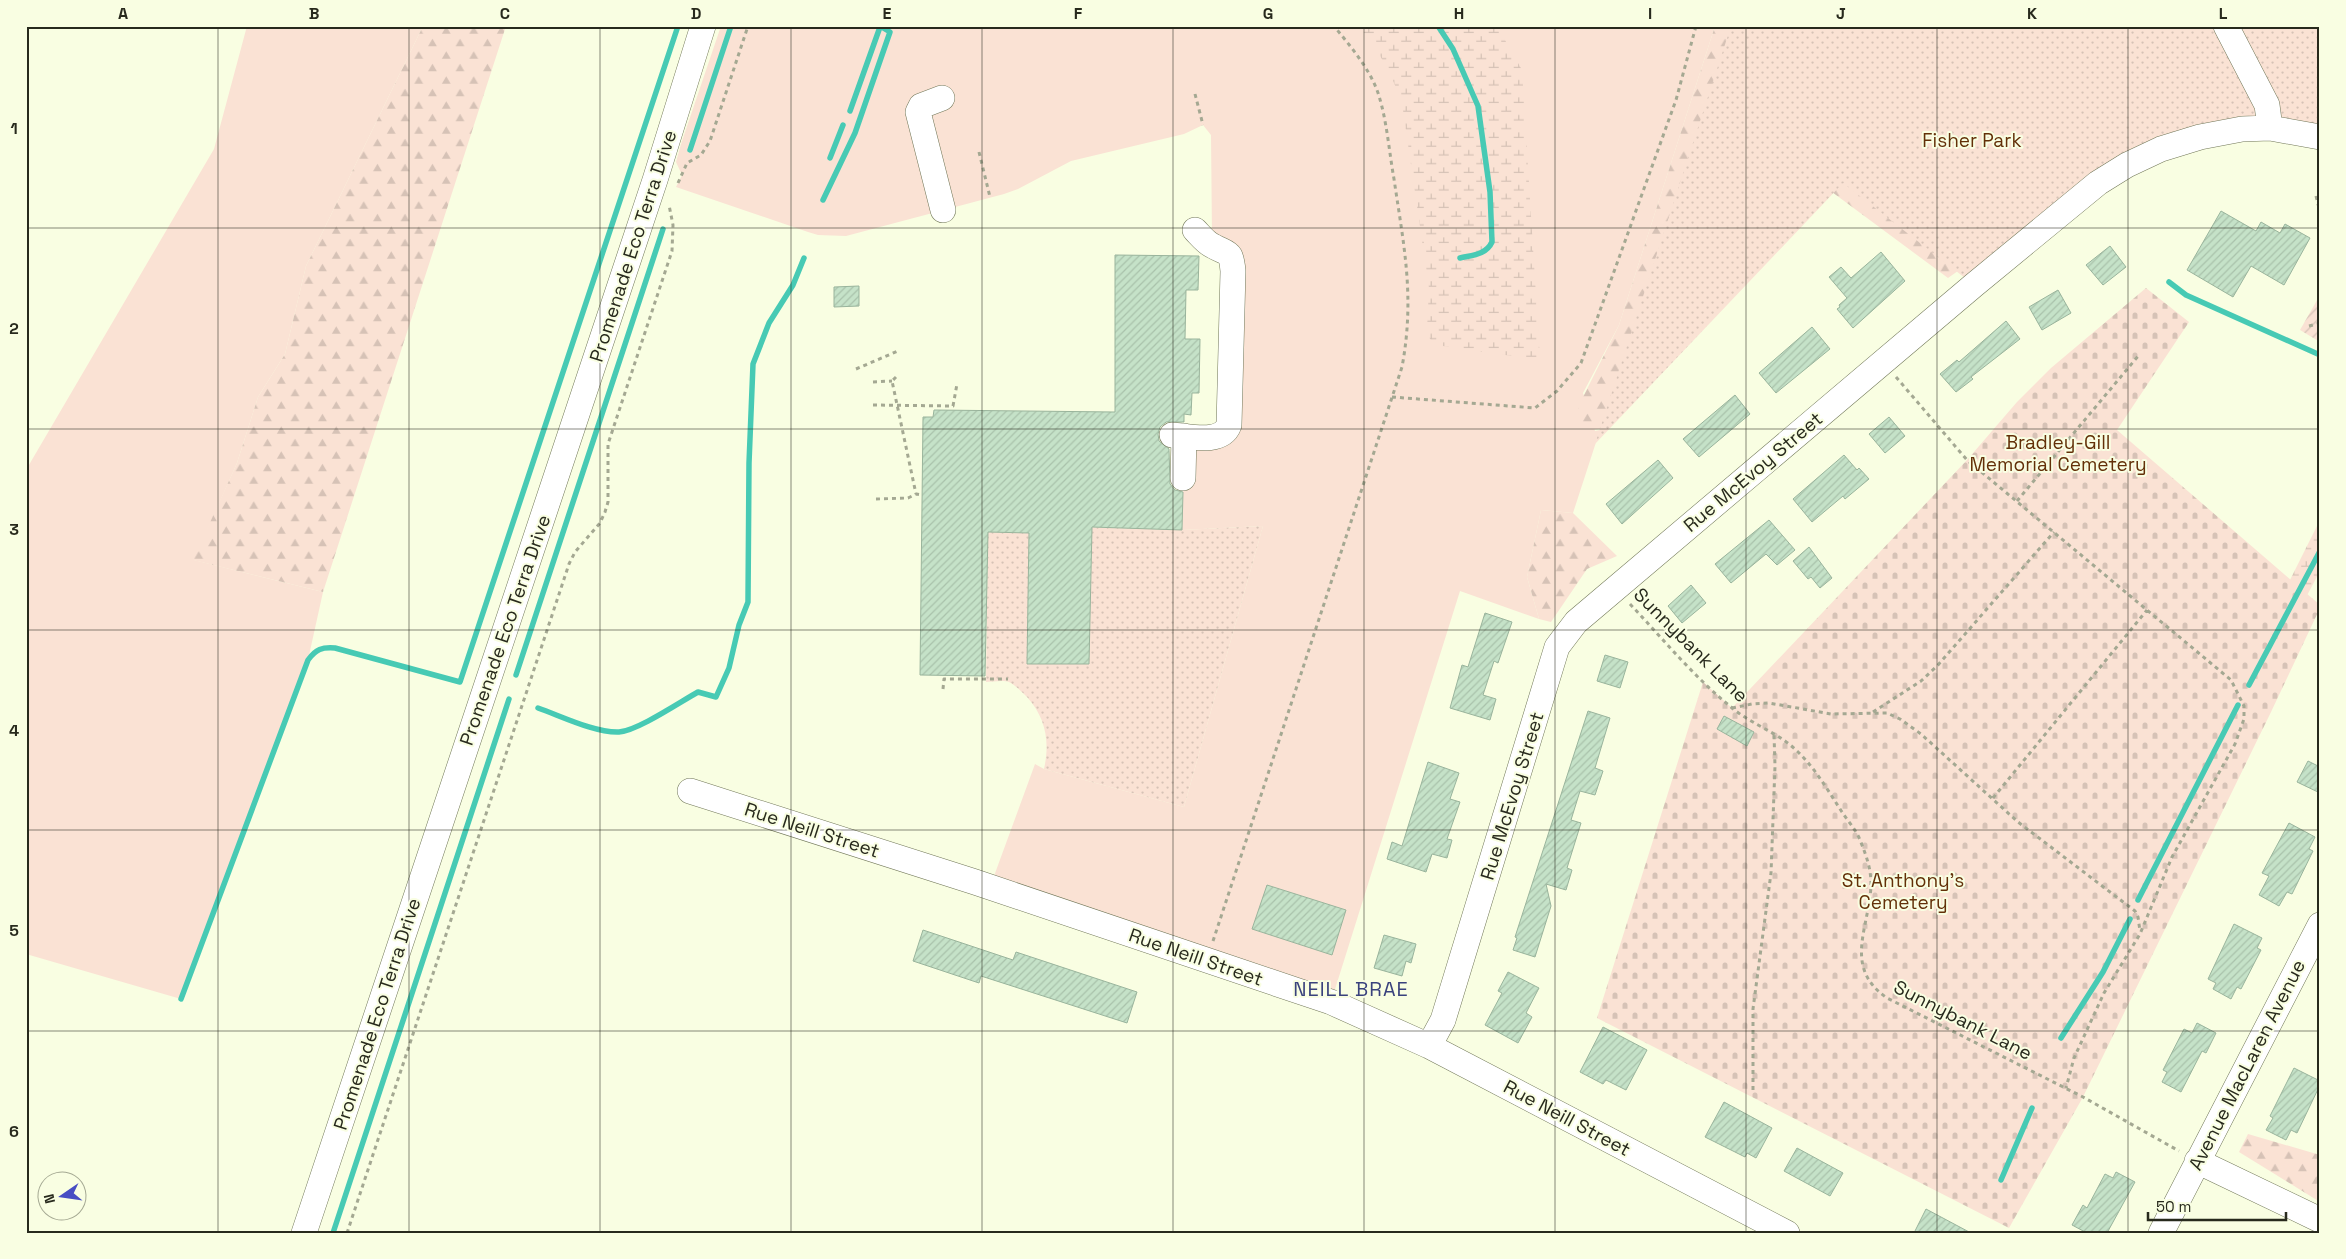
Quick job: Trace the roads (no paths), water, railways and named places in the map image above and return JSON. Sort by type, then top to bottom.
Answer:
[{"type":"street","name":"Promenade Eco Terra Drive","points":[[304,1233],[655,180],[703,26]]},
{"type":"street","points":[[2226,26],[2267,105],[2270,128]]},
{"type":"street","points":[[942,98],[921,106],[918,112],[943,210]]},
{"type":"street","name":"Rue McEvoy Street","points":[[1430,1046],[1443,1020],[1557,648],[1576,622],[2098,183],[2127,165],[2161,149],[2200,137],[2242,129],[2270,128],[2320,137]]},
{"type":"street","points":[[1183,478],[1178,435],[1211,437],[1227,430],[1229,424],[1232,258],[1229,253],[1211,245],[1195,230]]},
{"type":"street","name":"Rue Neill Street","points":[[690,791],[975,882],[1331,1002],[1430,1046],[1787,1233]]},
{"type":"street","name":"Avenue MacLaren Avenue","points":[[2161,1233],[2320,925]]},
{"type":"street","points":[[2197,1161],[2320,1220]]},
{"type":"waterway","points":[[181,999],[311,656],[317,651],[335,648],[460,682],[678,26]]},
{"type":"waterway","points":[[690,150],[731,26]]},
{"type":"waterway","points":[[823,200],[855,133],[890,32],[880,26]]},
{"type":"waterway","points":[[1438,26],[1453,49],[1478,106],[1490,192],[1492,242],[1486,250],[1460,258]]},
{"type":"waterway","points":[[850,111],[880,27]]},
{"type":"waterway","points":[[830,158],[843,125]]},
{"type":"waterway","points":[[516,675],[663,229]]},
{"type":"waterway","points":[[538,708],[599,730],[619,732],[647,722],[698,692],[716,697],[729,668],[739,625],[748,602],[749,463],[753,364],[769,323],[793,285],[804,258]]},
{"type":"waterway","points":[[2169,282],[2186,295],[2320,355]]},
{"type":"waterway","points":[[2249,685],[2320,551]]},
{"type":"waterway","points":[[333,1233],[509,699]]},
{"type":"waterway","points":[[2138,900],[2238,705]]},
{"type":"waterway","points":[[2061,1038],[2103,972],[2130,919]]},
{"type":"waterway","points":[[2001,1180],[2032,1108]]},
{"type":"district","name":"NEILL BRAE","points":[[1351,989]]},
{"type":"park label","name":"Fisher Park","points":[[1972,140]]},
{"type":"park label","name":"Bradley-Gill Memorial Cemetery","points":[[2058,453]]},
{"type":"park label","name":"St. Anthony’s Cemetery","points":[[1903,891]]}]
